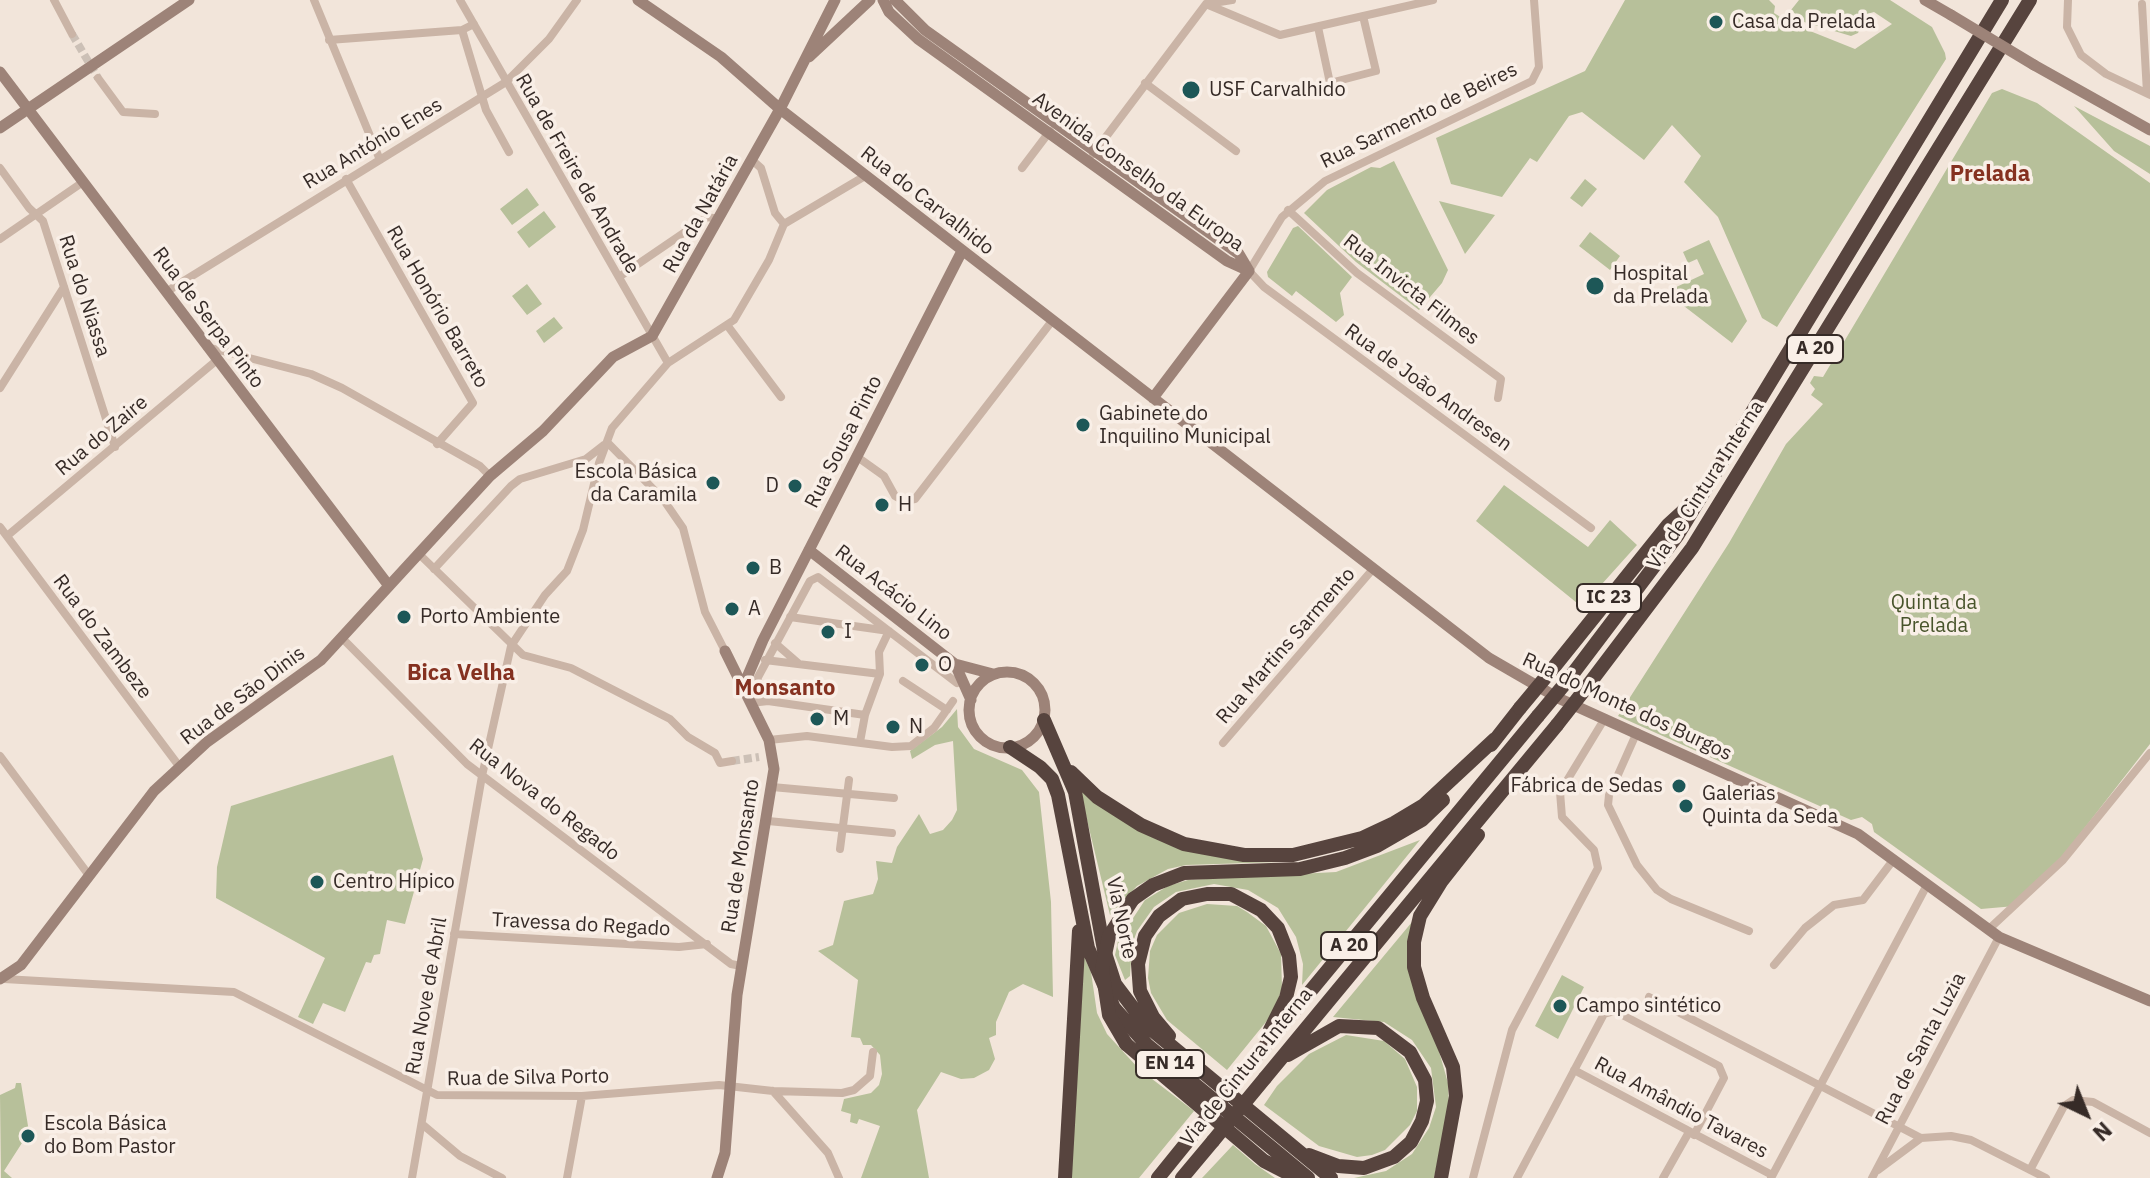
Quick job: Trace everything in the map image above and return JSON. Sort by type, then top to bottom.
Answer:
[{"type":"highway","name":"Via de Cintura Interna","points":[[1158,1178],[1568,680],[1656,565],[1705,491],[2002,0]]},
{"type":"highway","name":"Via de Cintura Interna","points":[[1182,1178],[1557,725],[1692,548],[2030,0]]},
{"type":"highway","name":"IC 23","points":[[1495,739],[1668,525],[1705,491]]},
{"type":"highway","name":"Via Norte","points":[[1044,720],[1075,792],[1104,950],[1115,984],[1146,1025],[1331,1178]]},
{"type":"highway","points":[[1066,767],[1097,797],[1141,825],[1184,844],[1244,855],[1293,855],[1362,838],[1394,823],[1424,805],[1495,739]]},
{"type":"highway","points":[[1297,1178],[1264,1161],[1126,1044],[1109,1015],[1102,969],[1109,936],[1133,899],[1153,885],[1184,873],[1300,869],[1377,846],[1422,820],[1465,778],[1495,739]]},
{"type":"highway","name":"Via Norte","points":[[1010,747],[1052,779],[1058,795],[1079,915],[1097,975],[1114,1008],[1147,1045],[1308,1178]]},
{"type":"highway","points":[[1449,1178],[1456,1096],[1453,1067],[1423,998],[1414,967],[1414,942],[1420,916],[1441,882],[1484,828],[1487,811]]},
{"type":"highway","points":[[1179,1053],[1140,991],[1138,964],[1145,936],[1159,916],[1182,899],[1231,894],[1261,910],[1278,928],[1289,956],[1291,977],[1286,998],[1251,1064]]},
{"type":"highway","points":[[1065,1178],[1079,915]]},
{"type":"highway","points":[[1280,1059],[1339,1026],[1378,1028],[1410,1052],[1425,1080],[1427,1101],[1422,1121],[1411,1142],[1394,1157],[1364,1168],[1338,1166],[1301,1152]]},
{"type":"highway","points":[[1441,1178],[1450,1146]]},
{"type":"street","points":[[0,128],[189,0]]},
{"type":"street","points":[[314,0],[380,160]]},
{"type":"street","name":"Rua de Freire de Andrade","points":[[460,0],[668,363]]},
{"type":"street","name":"Rua António Enes","points":[[166,292],[506,82],[549,39],[577,0]]},
{"type":"street","name":"Rua do Carvalhido","points":[[638,0],[721,57],[780,109],[1052,321]]},
{"type":"street","points":[[808,58],[835,0]]},
{"type":"street","points":[[808,58],[870,0]]},
{"type":"street","name":"Avenida Conselho da Europa","points":[[883,0],[889,12],[918,39],[1050,131],[1092,155]]},
{"type":"street","name":"Avenida Conselho da Europa","points":[[895,0],[925,30],[1092,155],[1239,254],[1249,271]]},
{"type":"street","points":[[1092,155],[1205,2],[1232,0]]},
{"type":"street","points":[[1205,2],[1280,35],[1433,0]]},
{"type":"street","name":"Rua Sarmento de Beires","points":[[1153,398],[1249,271],[1288,210],[1342,171],[1528,85],[1539,67],[1534,0]]},
{"type":"street","points":[[1925,0],[2150,130]]},
{"type":"street","points":[[2068,0],[2067,27],[2081,55],[2106,74],[2149,94],[2142,4]]},
{"type":"street","points":[[59,2],[72,34]]},
{"type":"street","points":[[1318,27],[1330,83],[1376,71],[1363,16]]},
{"type":"street","points":[[329,40],[462,30],[474,24]]},
{"type":"street","points":[[462,30],[481,97],[509,152]]},
{"type":"street","name":"Rua da Natária","points":[[652,336],[808,58]]},
{"type":"street","name":"Rua de Serpa Pinto","points":[[0,72],[389,586]]},
{"type":"street","points":[[98,78],[123,112],[155,114]]},
{"type":"street","points":[[1145,83],[1236,151]]},
{"type":"street","points":[[1022,168],[1050,131]]},
{"type":"street","points":[[752,160],[761,168],[775,213],[784,224],[865,176]]},
{"type":"street","name":"Rua do Niassa","points":[[0,168],[29,208],[43,221],[115,447]]},
{"type":"street","name":"Rua Honório Barreto","points":[[346,179],[473,403],[437,444]]},
{"type":"street","points":[[0,239],[83,182]]},
{"type":"street","name":"Rua Invicta Filmes","points":[[1288,210],[1357,273],[1501,379],[1498,398]]},
{"type":"street","points":[[619,277],[707,217],[719,219]]},
{"type":"street","name":"Rua Nove de Abril","points":[[412,1178],[482,776],[511,646],[545,595],[567,571],[583,530],[612,428],[668,363],[727,325],[758,281],[784,224]]},
{"type":"street","name":"Rua Sousa Pinto","points":[[743,687],[856,456],[962,251]]},
{"type":"street","name":"Rua de João Andresen","points":[[1249,271],[1275,295],[1591,528]]},
{"type":"street","points":[[0,388],[64,287]]},
{"type":"street","points":[[856,456],[884,476],[895,496],[904,501],[915,499],[1052,321]]},
{"type":"street","name":"Rua do Monte dos Burgos","points":[[1052,321],[1508,670],[1858,834],[1994,933],[2150,1000]]},
{"type":"street","points":[[727,325],[781,397]]},
{"type":"street","name":"Rua de São Dinis","points":[[2,979],[21,965],[141,805],[179,766],[207,742],[321,660],[490,476],[543,431],[613,357],[652,336]]},
{"type":"street","points":[[207,347],[311,374],[490,476]]},
{"type":"street","name":"Rua do Zaire","points":[[7,536],[217,360]]},
{"type":"street","points":[[434,569],[520,479],[586,459],[607,442]]},
{"type":"street","name":"Rua de Monsanto","points":[[607,442],[663,499],[683,528],[705,612],[769,740],[773,755],[768,821],[741,966],[725,1153],[717,1178]]},
{"type":"street","name":"Rua do Zambeze","points":[[0,527],[179,766]]},
{"type":"street","name":"Rua Acácio Lino","points":[[809,550],[955,664],[993,674]]},
{"type":"street","points":[[418,553],[523,655],[571,668],[670,719],[688,737],[715,753],[720,763],[732,761]]},
{"type":"street","name":"Rua Martins Sarmento","points":[[1223,743],[1373,569]]},
{"type":"street","points":[[725,651],[746,660],[761,655],[775,643],[810,581],[818,577],[957,683]]},
{"type":"street","points":[[790,617],[889,631]]},
{"type":"street","points":[[860,742],[865,715],[880,674],[879,652],[889,631]]},
{"type":"street","name":"Rua Nova do Regado","points":[[342,638],[482,776],[731,964],[741,966]]},
{"type":"street","points":[[775,643],[800,664]]},
{"type":"street","points":[[761,655],[800,664],[880,674]]},
{"type":"street","points":[[761,655],[757,679],[768,701]]},
{"type":"street","name":"Rua Acácio Lino","points":[[955,664],[971,700]]},
{"type":"street","points":[[1014,672],[1036,684],[1043,695],[1044,720],[1031,739],[1010,747],[998,747],[978,734],[972,723],[971,700],[981,682],[993,674],[1014,672]]},
{"type":"street","points":[[903,681],[947,710]]},
{"type":"street","points":[[751,703],[768,701],[865,715]]},
{"type":"street","points":[[769,740],[807,736],[911,746],[934,728],[953,701]]},
{"type":"street","points":[[1473,1178],[1512,1030],[1598,868],[1594,850],[1562,817],[1560,792],[1605,718]]},
{"type":"street","points":[[1637,732],[1609,795],[1608,805],[1637,865],[1657,890],[1671,899],[1749,931]]},
{"type":"street","name":"Rua de Santa Luzia","points":[[1872,1177],[1994,933],[2063,860],[2150,753]]},
{"type":"street","points":[[759,757],[773,755]]},
{"type":"street","points":[[0,756],[88,874]]},
{"type":"street","points":[[840,849],[849,780]]},
{"type":"street","points":[[772,787],[894,798]]},
{"type":"street","points":[[768,821],[892,833]]},
{"type":"street","points":[[1774,965],[1805,928],[1834,905],[1863,900],[1894,859]]},
{"type":"street","points":[[1772,1177],[1927,885]]},
{"type":"street","name":"Travessa do Regado","points":[[454,934],[679,947],[707,944]]},
{"type":"street","name":"Rua de Silva Porto","points":[[2,979],[234,992],[425,1092],[437,1095],[582,1096],[729,1085],[773,1091],[854,1090],[870,1076],[873,1052]]},
{"type":"street","points":[[1649,997],[1803,1080],[1820,1085],[1921,1138]]},
{"type":"street","points":[[1517,1178],[1604,1014],[1615,1011],[1719,1066],[1724,1078],[1663,1178]]},
{"type":"street","name":"Rua Amândio Tavares","points":[[1574,1070],[1772,1177]]},
{"type":"street","points":[[773,1091],[828,1153],[839,1178]]},
{"type":"street","points":[[567,1178],[582,1096]]},
{"type":"street","points":[[2030,1170],[2064,1106],[2073,1100],[2093,1102],[2150,1133]]},
{"type":"street","points":[[422,1124],[460,1156],[502,1178]]},
{"type":"street","points":[[1872,1177],[1888,1160],[1921,1138],[1951,1136],[1971,1140],[2046,1178]]},
{"type":"green space","points":[[1625,0],[1769,0],[1775,6],[1774,13],[1790,23],[1855,49],[1892,24],[1874,12],[1867,14],[1858,33],[1851,36],[1804,22],[1791,10],[1799,0],[1890,0],[1932,27],[1945,53],[1946,59],[1777,327],[1762,318],[1718,217],[1684,182],[1701,156],[1672,125],[1644,160],[1582,112],[1569,116],[1537,162],[1530,158],[1502,197],[1451,184],[1436,138],[1585,71]]},
{"type":"green space","name":"Quinta da Prelada","points":[[2002,89],[2037,103],[2150,183],[2150,744],[2062,857],[2015,906],[1981,909],[1874,832],[1872,824],[1862,817],[1851,820],[1618,716],[1729,543],[1786,444],[1823,404],[1811,395],[1815,389],[1810,383],[1814,376],[1823,377],[1992,93]]},
{"type":"green space","points":[[2074,106],[2150,146],[2150,174],[2114,151]]},
{"type":"green space","points":[[1394,161],[1448,270],[1442,283],[1419,310],[1356,262],[1304,213],[1327,190],[1371,167],[1380,168]]},
{"type":"green space","points":[[1585,179],[1597,189],[1582,207],[1570,198]]},
{"type":"green space","points":[[527,188],[539,205],[512,225],[500,209]]},
{"type":"green space","points":[[1439,201],[1495,215],[1465,254]]},
{"type":"green space","points":[[544,211],[556,227],[529,248],[517,232]]},
{"type":"green space","points":[[1298,226],[1352,277],[1340,293],[1344,315],[1336,322],[1296,291],[1292,296],[1268,277],[1267,272],[1293,228]]},
{"type":"green space","points":[[1590,232],[1620,256],[1610,270],[1579,246]]},
{"type":"green space","points":[[1709,240],[1747,321],[1732,343],[1680,303],[1680,295],[1672,289],[1704,274],[1697,259],[1688,263],[1683,252]]},
{"type":"green space","points":[[527,284],[542,304],[527,315],[512,296]]},
{"type":"green space","points":[[554,317],[563,328],[544,343],[536,331]]},
{"type":"green space","points":[[1504,485],[1588,547],[1610,520],[1637,545],[1584,604],[1577,603],[1476,521]]},
{"type":"green space","points":[[957,709],[958,727],[974,749],[1022,770],[1039,792],[1051,902],[1053,997],[1023,984],[1009,992],[996,1022],[996,1035],[989,1038],[995,1059],[989,1070],[974,1078],[961,1079],[941,1072],[917,1110],[929,1178],[861,1178],[880,1126],[859,1119],[857,1124],[850,1122],[851,1114],[841,1111],[844,1099],[871,1093],[879,1085],[882,1074],[880,1055],[871,1045],[863,1045],[860,1038],[851,1037],[858,980],[818,951],[833,945],[844,901],[873,894],[878,879],[876,861],[892,863],[897,847],[919,814],[930,834],[943,830],[952,820],[957,810],[953,741],[935,745],[912,759],[910,751],[942,727]]},
{"type":"green space","name":"Centro Hípico","points":[[393,755],[423,859],[405,924],[387,920],[380,954],[374,955],[371,963],[366,962],[345,1012],[323,1003],[313,1024],[298,1017],[325,958],[216,898],[217,867],[231,806]]},
{"type":"green space","points":[[1079,787],[1136,829],[1278,859],[1279,862],[1186,865],[1168,869],[1137,886],[1110,915]]},
{"type":"green space","points":[[1420,840],[1302,985],[1303,964],[1296,937],[1278,908],[1248,890],[1214,884],[1176,892],[1154,907],[1137,931],[1132,945],[1130,976],[1125,980],[1115,955],[1118,941],[1145,900],[1168,886],[1188,880],[1336,872]]},
{"type":"green space","points":[[1207,904],[1237,906],[1247,912],[1266,926],[1281,954],[1282,988],[1274,1012],[1227,1070],[1167,1020],[1151,993],[1148,978],[1150,951],[1157,935],[1179,913]]},
{"type":"green space","points":[[1412,922],[1409,946],[1448,1083],[1449,1108],[1434,1178],[1354,1178],[1386,1171],[1412,1154],[1429,1128],[1436,1107],[1431,1068],[1412,1040],[1384,1022],[1333,1017]]},
{"type":"green space","points":[[1082,952],[1091,972],[1097,1013],[1107,1034],[1139,1069],[1194,1111],[1139,1178],[1071,1178]]},
{"type":"green space","name":"Campo sintético","points":[[1562,975],[1584,987],[1558,1039],[1535,1026]]},
{"type":"green space","points":[[1346,1035],[1384,1041],[1405,1059],[1417,1087],[1417,1111],[1410,1125],[1385,1150],[1372,1155],[1357,1157],[1319,1146],[1264,1105],[1277,1086],[1309,1054]]},
{"type":"green space","points":[[16,1083],[21,1083],[29,1132],[4,1171],[12,1178],[1,1178],[0,1095],[15,1088]]},
{"type":"green space","points":[[1233,1145],[1255,1164],[1275,1178],[1202,1178]]},
{"type":"tunnel","points":[[72,34],[98,78]]},
{"type":"tunnel","points":[[732,761],[759,757]]},
{"type":"place","name":"Casa da Prelada","points":[[1716,22]]},
{"type":"place","name":"USF Carvalhido","points":[[1191,90]]},
{"type":"place","name":"Hospital da Prelada","points":[[1595,286]]},
{"type":"place","name":"Gabinete do Inquilino Municipal","points":[[1083,425]]},
{"type":"place","name":"Escola Básica da Caramila","points":[[713,483]]},
{"type":"place","name":"D","points":[[795,486]]},
{"type":"place","name":"H","points":[[882,505]]},
{"type":"place","name":"B","points":[[753,568]]},
{"type":"place","name":"A","points":[[732,609]]},
{"type":"place","name":"Porto Ambiente","points":[[404,617]]},
{"type":"place","name":"I","points":[[828,632]]},
{"type":"place","name":"O","points":[[922,665]]},
{"type":"place","name":"M","points":[[817,719]]},
{"type":"place","name":"N","points":[[893,727]]},
{"type":"place","name":"Fábrica de Sedas","points":[[1679,786]]},
{"type":"place","name":"Galerias Quinta da Seda","points":[[1686,806]]},
{"type":"place","name":"Centro Hípico","points":[[317,882]]},
{"type":"place","name":"Campo sintético","points":[[1560,1006]]},
{"type":"place","name":"Escola Básica do Bom Pastor","points":[[28,1136]]},
{"type":"district","name":"Prelada","points":[[1990,175]]},
{"type":"district","name":"Bica Velha","points":[[461,674]]},
{"type":"district","name":"Monsanto","points":[[785,689]]}]
